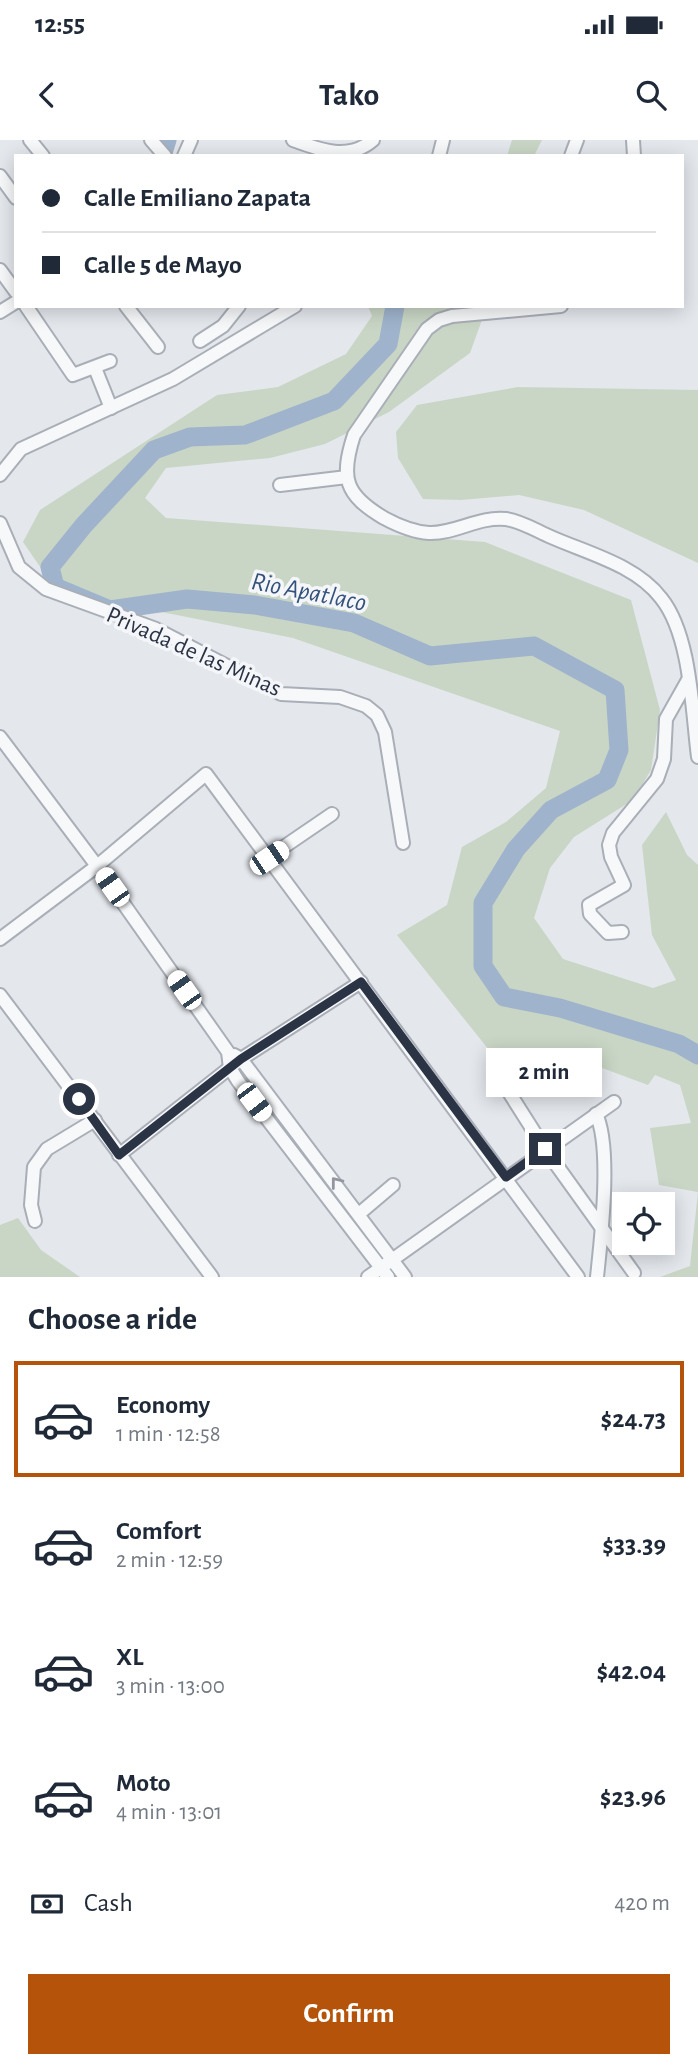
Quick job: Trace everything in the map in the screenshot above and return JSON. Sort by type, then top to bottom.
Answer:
[{"type":"street","points":[[30,140],[41,154]]},
{"type":"street","points":[[151,140],[163,154]]},
{"type":"street","points":[[293,140],[339,153],[362,149],[373,140]]},
{"type":"street","points":[[0,176],[14,195]]},
{"type":"street","points":[[0,270],[14,289]]},
{"type":"street","points":[[27,308],[73,375],[110,361]]},
{"type":"street","points":[[128,308],[158,348]]},
{"type":"street","points":[[200,341],[223,326],[237,308]]},
{"type":"street","points":[[0,475],[21,449],[173,379],[292,308]]},
{"type":"street","points":[[521,308],[452,316],[427,329],[354,435],[348,452],[348,485],[360,504],[399,527],[429,533],[489,519],[510,520],[642,579],[662,598],[673,618],[688,680],[698,757]]},
{"type":"street","points":[[95,368],[111,408]]},
{"type":"street","points":[[280,485],[347,477]]},
{"type":"street","name":"Privada de las Minas","points":[[0,523],[19,567],[46,589],[156,629],[281,694],[340,697],[372,711],[385,732],[403,843]]},
{"type":"street","points":[[622,932],[608,933],[590,914],[589,905],[624,885],[611,857],[609,845],[613,833],[657,779],[664,759],[666,719],[688,680]]},
{"type":"street","points":[[0,737],[97,866],[228,1052],[241,1059],[360,1213],[405,1277]]},
{"type":"street","points":[[0,939],[97,866],[206,774],[578,1277]]},
{"type":"street","points":[[269,858],[332,814]]},
{"type":"street","points":[[119,1155],[241,1059],[361,982]]},
{"type":"street","points":[[0,995],[212,1277]]},
{"type":"street","points":[[228,1052],[230,1068],[384,1272]]},
{"type":"street","points":[[498,1075],[545,1149],[634,1273]]},
{"type":"street","points":[[368,1277],[384,1272],[392,1259],[614,1102]]},
{"type":"street","points":[[596,1114],[600,1123],[603,1181],[597,1277]]},
{"type":"street","points":[[35,1221],[31,1205],[34,1167],[47,1149],[95,1120]]},
{"type":"street","points":[[360,1213],[393,1185]]},
{"type":"green space","points":[[512,140],[542,140],[535,154],[508,154]]},
{"type":"green space","points":[[369,308],[486,308],[470,353],[389,412],[325,444],[270,458],[166,468],[145,498],[166,518],[485,542],[631,600],[660,710],[651,770],[633,800],[574,837],[550,868],[534,918],[563,959],[653,988],[676,980],[652,935],[642,845],[666,812],[687,855],[698,865],[698,1192],[659,1185],[650,1128],[691,1123],[680,1085],[655,1075],[648,1085],[594,1065],[535,1057],[509,1075],[397,935],[447,905],[462,847],[506,822],[546,788],[560,731],[293,638],[101,600],[45,574],[23,542],[40,510],[217,395],[278,387],[346,354],[372,316]]},
{"type":"green space","points":[[518,387],[698,390],[698,563],[584,510],[519,495],[461,500],[423,499],[398,458],[396,432],[417,405]]},
{"type":"green space","points":[[698,1192],[698,1277],[660,1277],[690,1266]]},
{"type":"green space","points":[[18,1218],[41,1250],[80,1277],[0,1277],[0,1225]]},
{"type":"waterway","name":"Rio Apatlaco","points":[[163,154],[167,140]]},
{"type":"waterway","name":"Rio Apatlaco","points":[[395,308],[388,344],[334,401],[245,435],[190,437],[154,450],[84,525],[50,567],[55,587],[110,610],[187,599],[255,605],[354,623],[430,656],[534,646],[615,690],[619,750],[607,780],[551,810],[516,849],[483,903],[483,966],[504,997],[560,1008],[679,1044],[698,1055]]},
{"type":"route","points":[[79,1099],[119,1155],[241,1059],[361,982],[506,1177],[545,1149]]}]
